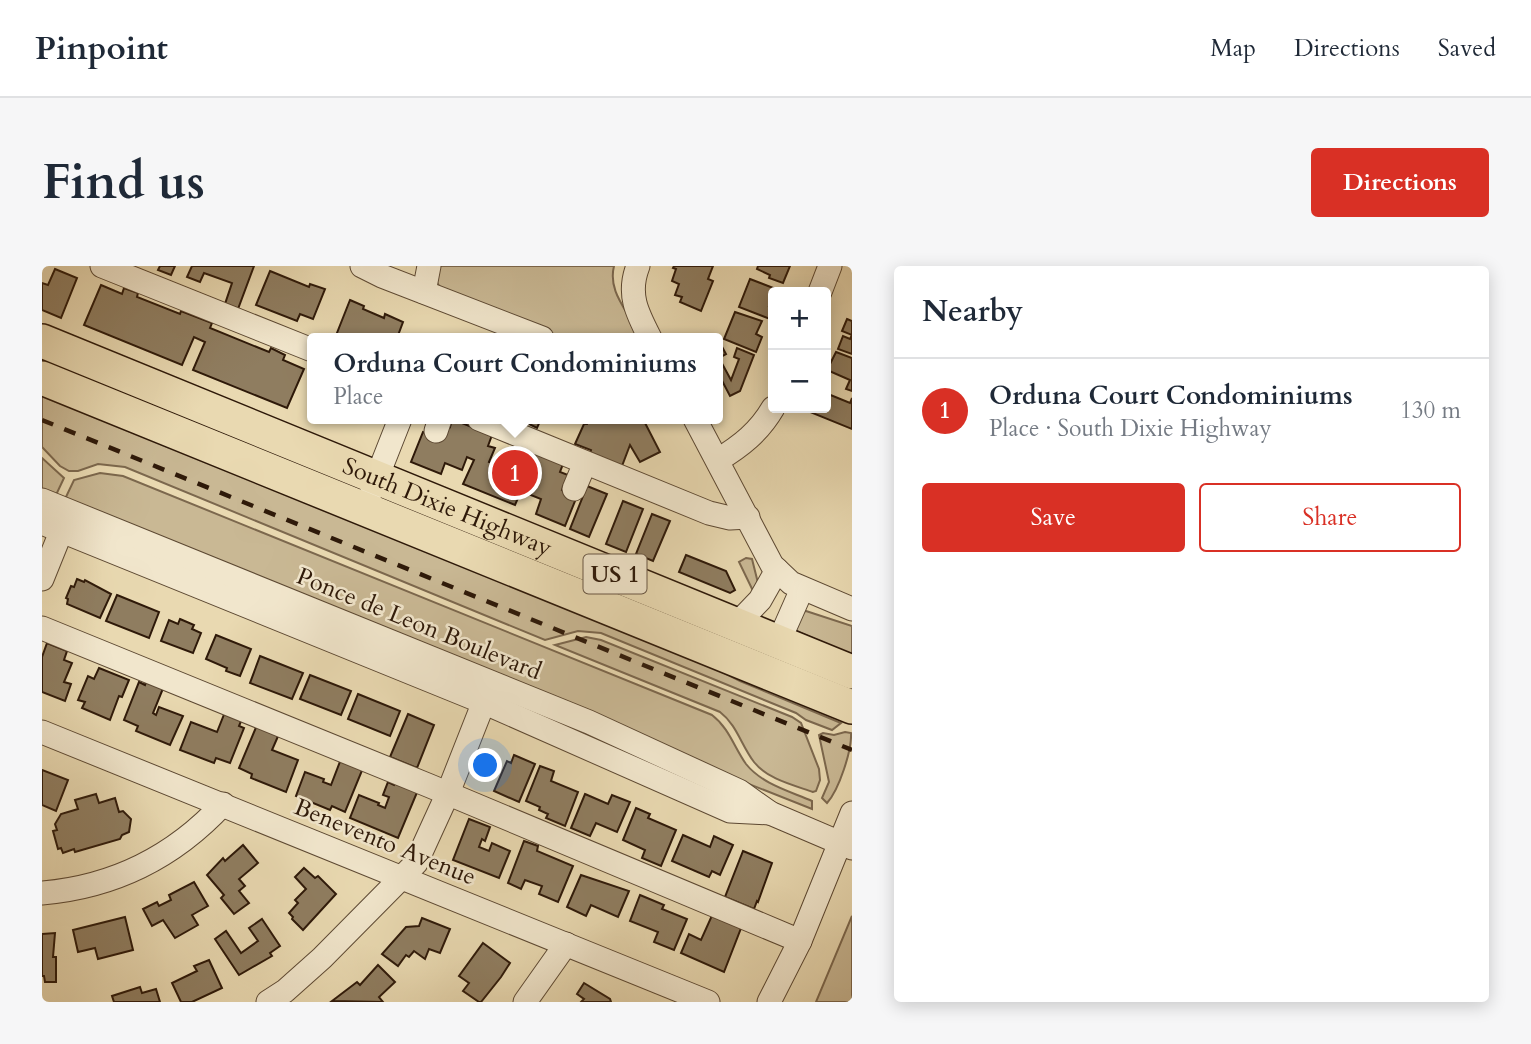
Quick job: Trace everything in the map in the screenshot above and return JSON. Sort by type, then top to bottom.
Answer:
[{"type":"highway","name":"South Dixie Highway","points":[[42,341],[852,672]]},
{"type":"highway","name":"South Dixie Highway","points":[[42,378],[852,707]]},
{"type":"street","points":[[102,266],[307,348]]},
{"type":"street","points":[[362,266],[529,333]]},
{"type":"street","points":[[424,292],[429,266]]},
{"type":"street","points":[[822,287],[831,266]]},
{"type":"street","points":[[635,276],[634,305],[648,333]]},
{"type":"street","points":[[718,460],[750,438],[769,413]]},
{"type":"street","points":[[365,509],[398,424]]},
{"type":"street","points":[[491,424],[709,513],[730,518],[748,517]]},
{"type":"street","points":[[698,424],[776,570],[802,589],[852,609]]},
{"type":"street","points":[[574,489],[585,463]]},
{"type":"street","name":"Ponce de Leon Boulevard","points":[[42,500],[58,522],[487,692],[730,811],[769,813],[846,846]]},
{"type":"street","points":[[42,579],[58,522]]},
{"type":"street","points":[[737,624],[760,600],[776,570]]},
{"type":"street","points":[[779,641],[802,589]]},
{"type":"street","points":[[42,628],[449,793],[800,941]]},
{"type":"street","points":[[268,1002],[322,958],[421,856],[449,793],[487,692]]},
{"type":"street","name":"Benevento Avenue","points":[[42,732],[708,1002]]},
{"type":"street","points":[[42,893],[92,885],[142,867],[187,838],[223,804]]},
{"type":"street","points":[[769,1002],[846,846],[852,813]]},
{"type":"street","points":[[526,1002],[566,944]]},
{"type":"shaded area","points":[[435,266],[614,266],[614,286],[638,333],[545,333],[447,293],[436,281]]},
{"type":"shaded area","points":[[42,390],[667,643],[740,681],[841,723],[832,730],[601,633],[578,631],[545,640],[125,467],[98,464],[78,471],[69,471],[60,466],[42,447]]},
{"type":"shaded area","points":[[42,458],[64,478],[56,495],[42,490]]},
{"type":"shaded area","points":[[100,473],[123,476],[712,715],[723,726],[752,771],[776,786],[812,801],[812,809],[65,499],[74,480]]},
{"type":"shaded area","points":[[746,558],[752,559],[758,583],[755,595],[739,562]]},
{"type":"shaded area","points":[[806,611],[852,626],[852,655],[794,630],[800,612]]},
{"type":"shaded area","points":[[586,637],[601,640],[801,723],[819,769],[820,780],[816,791],[781,781],[759,768],[731,723],[720,712],[555,645]]},
{"type":"shaded area","points":[[851,733],[847,759],[836,789],[827,803],[822,798],[829,782],[819,735]]},
{"type":"shaded area","points":[[852,916],[852,1002],[816,1002]]},
{"type":"building","points":[[160,266],[175,266],[171,275],[158,270]]},
{"type":"building","points":[[192,266],[254,266],[238,309],[225,304],[232,283],[204,273],[200,282],[187,277]]},
{"type":"building","points":[[674,266],[713,266],[708,279],[713,281],[701,311],[680,302],[682,297],[675,295],[679,284],[672,281],[676,269]]},
{"type":"building","points":[[758,266],[790,266],[783,283],[769,278],[770,275],[757,269]]},
{"type":"building","points":[[55,269],[77,278],[61,318],[42,310],[42,283],[48,285]]},
{"type":"building","points":[[270,271],[309,287],[310,284],[325,289],[313,319],[300,314],[297,321],[256,305]]},
{"type":"building","points":[[750,279],[771,287],[768,287],[768,318],[739,307]]},
{"type":"building","points":[[101,285],[122,294],[124,288],[138,293],[137,297],[212,323],[210,328],[269,352],[271,348],[285,355],[283,360],[304,369],[287,408],[193,370],[205,342],[194,337],[182,365],[84,325]]},
{"type":"building","points":[[350,300],[384,318],[385,314],[403,322],[399,333],[337,333]]},
{"type":"building","points":[[735,312],[762,321],[756,334],[762,337],[756,352],[724,339]]},
{"type":"building","points":[[847,319],[852,321],[852,335],[842,331]]},
{"type":"building","points":[[852,335],[852,354],[838,349],[843,336],[850,339]]},
{"type":"building","points":[[737,348],[754,355],[740,391],[730,396],[723,383],[723,365],[731,380],[739,359],[734,357]]},
{"type":"building","points":[[836,352],[852,358],[852,391],[846,389],[850,380],[831,372],[831,362]]},
{"type":"building","points":[[831,395],[850,403],[852,398],[852,429],[812,413],[831,413]]},
{"type":"building","points":[[444,424],[450,427],[451,424],[464,424],[492,435],[488,446],[495,448],[489,462],[512,471],[522,447],[563,464],[560,472],[568,475],[562,490],[577,496],[565,526],[536,514],[541,499],[521,491],[515,505],[463,484],[474,460],[467,457],[462,470],[445,463],[441,474],[411,462],[423,432],[439,438]]},
{"type":"building","points":[[584,424],[646,424],[660,452],[640,462],[630,445],[622,466],[590,454],[591,450],[575,444]]},
{"type":"building","points":[[587,486],[607,494],[589,537],[570,529]]},
{"type":"building","points":[[623,501],[643,509],[626,552],[606,544]]},
{"type":"building","points":[[652,514],[670,521],[653,561],[636,554]]},
{"type":"building","points":[[686,555],[726,571],[735,590],[730,593],[679,572]]},
{"type":"building","points":[[77,579],[84,582],[85,580],[111,594],[100,618],[67,604],[66,598]]},
{"type":"building","points":[[117,595],[159,612],[149,638],[106,621]]},
{"type":"building","points":[[180,619],[194,625],[192,629],[201,633],[193,653],[161,641],[169,620],[178,624]]},
{"type":"building","points":[[216,635],[251,649],[240,676],[206,659]]},
{"type":"building","points":[[47,643],[67,651],[64,660],[72,663],[64,682],[71,684],[65,701],[42,692],[42,657]]},
{"type":"building","points":[[260,656],[303,673],[292,699],[250,683]]},
{"type":"building","points":[[99,668],[129,680],[122,697],[119,696],[110,720],[82,708],[85,702],[78,700],[88,676],[94,679]]},
{"type":"building","points":[[310,675],[351,691],[341,715],[300,699]]},
{"type":"building","points":[[147,679],[164,686],[153,713],[156,715],[159,707],[183,716],[170,745],[136,731],[138,726],[124,720],[139,682],[145,685]]},
{"type":"building","points":[[358,694],[400,711],[390,736],[348,719]]},
{"type":"building","points":[[225,712],[242,719],[239,726],[244,728],[230,763],[216,758],[214,763],[180,750],[191,722],[217,732]]},
{"type":"building","points":[[408,714],[434,725],[417,768],[390,757]]},
{"type":"building","points":[[257,725],[279,734],[272,750],[298,760],[286,792],[251,778],[252,774],[239,768]]},
{"type":"building","points":[[514,755],[535,764],[519,802],[494,791],[507,761],[511,763]]},
{"type":"building","points":[[341,759],[363,768],[345,812],[332,806],[330,810],[296,796],[305,772],[324,779],[323,782],[331,785]]},
{"type":"building","points":[[540,766],[554,771],[551,781],[578,792],[565,826],[546,818],[548,814],[539,810],[540,807],[526,801]]},
{"type":"building","points":[[42,770],[68,780],[56,811],[42,805]]},
{"type":"building","points":[[396,781],[418,790],[398,838],[350,818],[359,795],[385,808],[389,797],[383,795],[388,782],[394,785]]},
{"type":"building","points":[[96,794],[99,803],[115,798],[119,812],[123,811],[131,819],[129,832],[120,839],[63,853],[61,848],[58,849],[53,831],[57,830],[55,824],[61,814],[78,809],[75,800]]},
{"type":"building","points":[[585,794],[608,804],[612,795],[630,802],[617,832],[596,823],[590,836],[571,828]]},
{"type":"building","points":[[636,808],[650,814],[648,818],[676,830],[661,866],[642,858],[645,850],[623,840]]},
{"type":"building","points":[[469,819],[490,827],[485,841],[482,839],[479,847],[489,851],[492,843],[510,851],[499,878],[453,860]]},
{"type":"building","points":[[683,835],[710,847],[714,836],[733,845],[720,875],[712,871],[709,877],[672,861]]},
{"type":"building","points":[[524,841],[538,846],[537,851],[573,866],[558,902],[539,894],[542,886],[525,880],[521,889],[508,883]]},
{"type":"building","points":[[243,845],[258,863],[239,879],[245,886],[239,891],[249,903],[234,914],[221,898],[224,895],[207,875],[223,858],[225,861]]},
{"type":"building","points":[[743,851],[772,863],[754,909],[725,897]]},
{"type":"building","points":[[304,868],[315,878],[318,876],[336,894],[303,930],[289,913],[298,903],[295,900],[306,889],[295,877]]},
{"type":"building","points":[[581,875],[629,891],[618,917],[591,905],[586,916],[567,907]]},
{"type":"building","points":[[194,882],[208,906],[192,915],[198,925],[175,938],[163,920],[152,926],[143,909],[157,902],[159,906],[171,900],[169,895]]},
{"type":"building","points":[[640,895],[664,905],[662,909],[687,919],[674,950],[654,942],[658,932],[630,921]]},
{"type":"building","points":[[714,911],[743,923],[724,972],[681,953],[689,934],[701,940]]},
{"type":"building","points":[[125,917],[133,950],[98,959],[95,948],[78,952],[73,930]]},
{"type":"building","points":[[422,918],[450,929],[440,953],[429,949],[425,959],[414,951],[409,957],[406,955],[398,966],[382,954],[406,927],[419,926]]},
{"type":"building","points":[[262,919],[280,946],[270,953],[272,956],[239,975],[215,939],[226,931],[241,953],[258,941],[249,928]]},
{"type":"building","points":[[55,933],[53,957],[56,957],[56,982],[45,982],[42,976],[42,934]]},
{"type":"building","points":[[483,943],[510,963],[479,1002],[463,991],[469,983],[459,976]]},
{"type":"building","points":[[209,960],[222,988],[192,1002],[181,1002],[172,983],[197,971],[194,966]]},
{"type":"building","points":[[378,965],[395,982],[379,997],[383,1002],[332,1001],[357,982],[360,985]]},
{"type":"building","points":[[584,983],[611,1002],[581,1002],[584,999],[577,994]]},
{"type":"building","points":[[140,987],[142,993],[156,989],[160,1002],[114,1002],[112,996]]},
{"type":"railway","points":[[42,420],[852,750]]},
{"type":"place","name":"Orduna Court Condominiums","points":[[515,473]]}]
